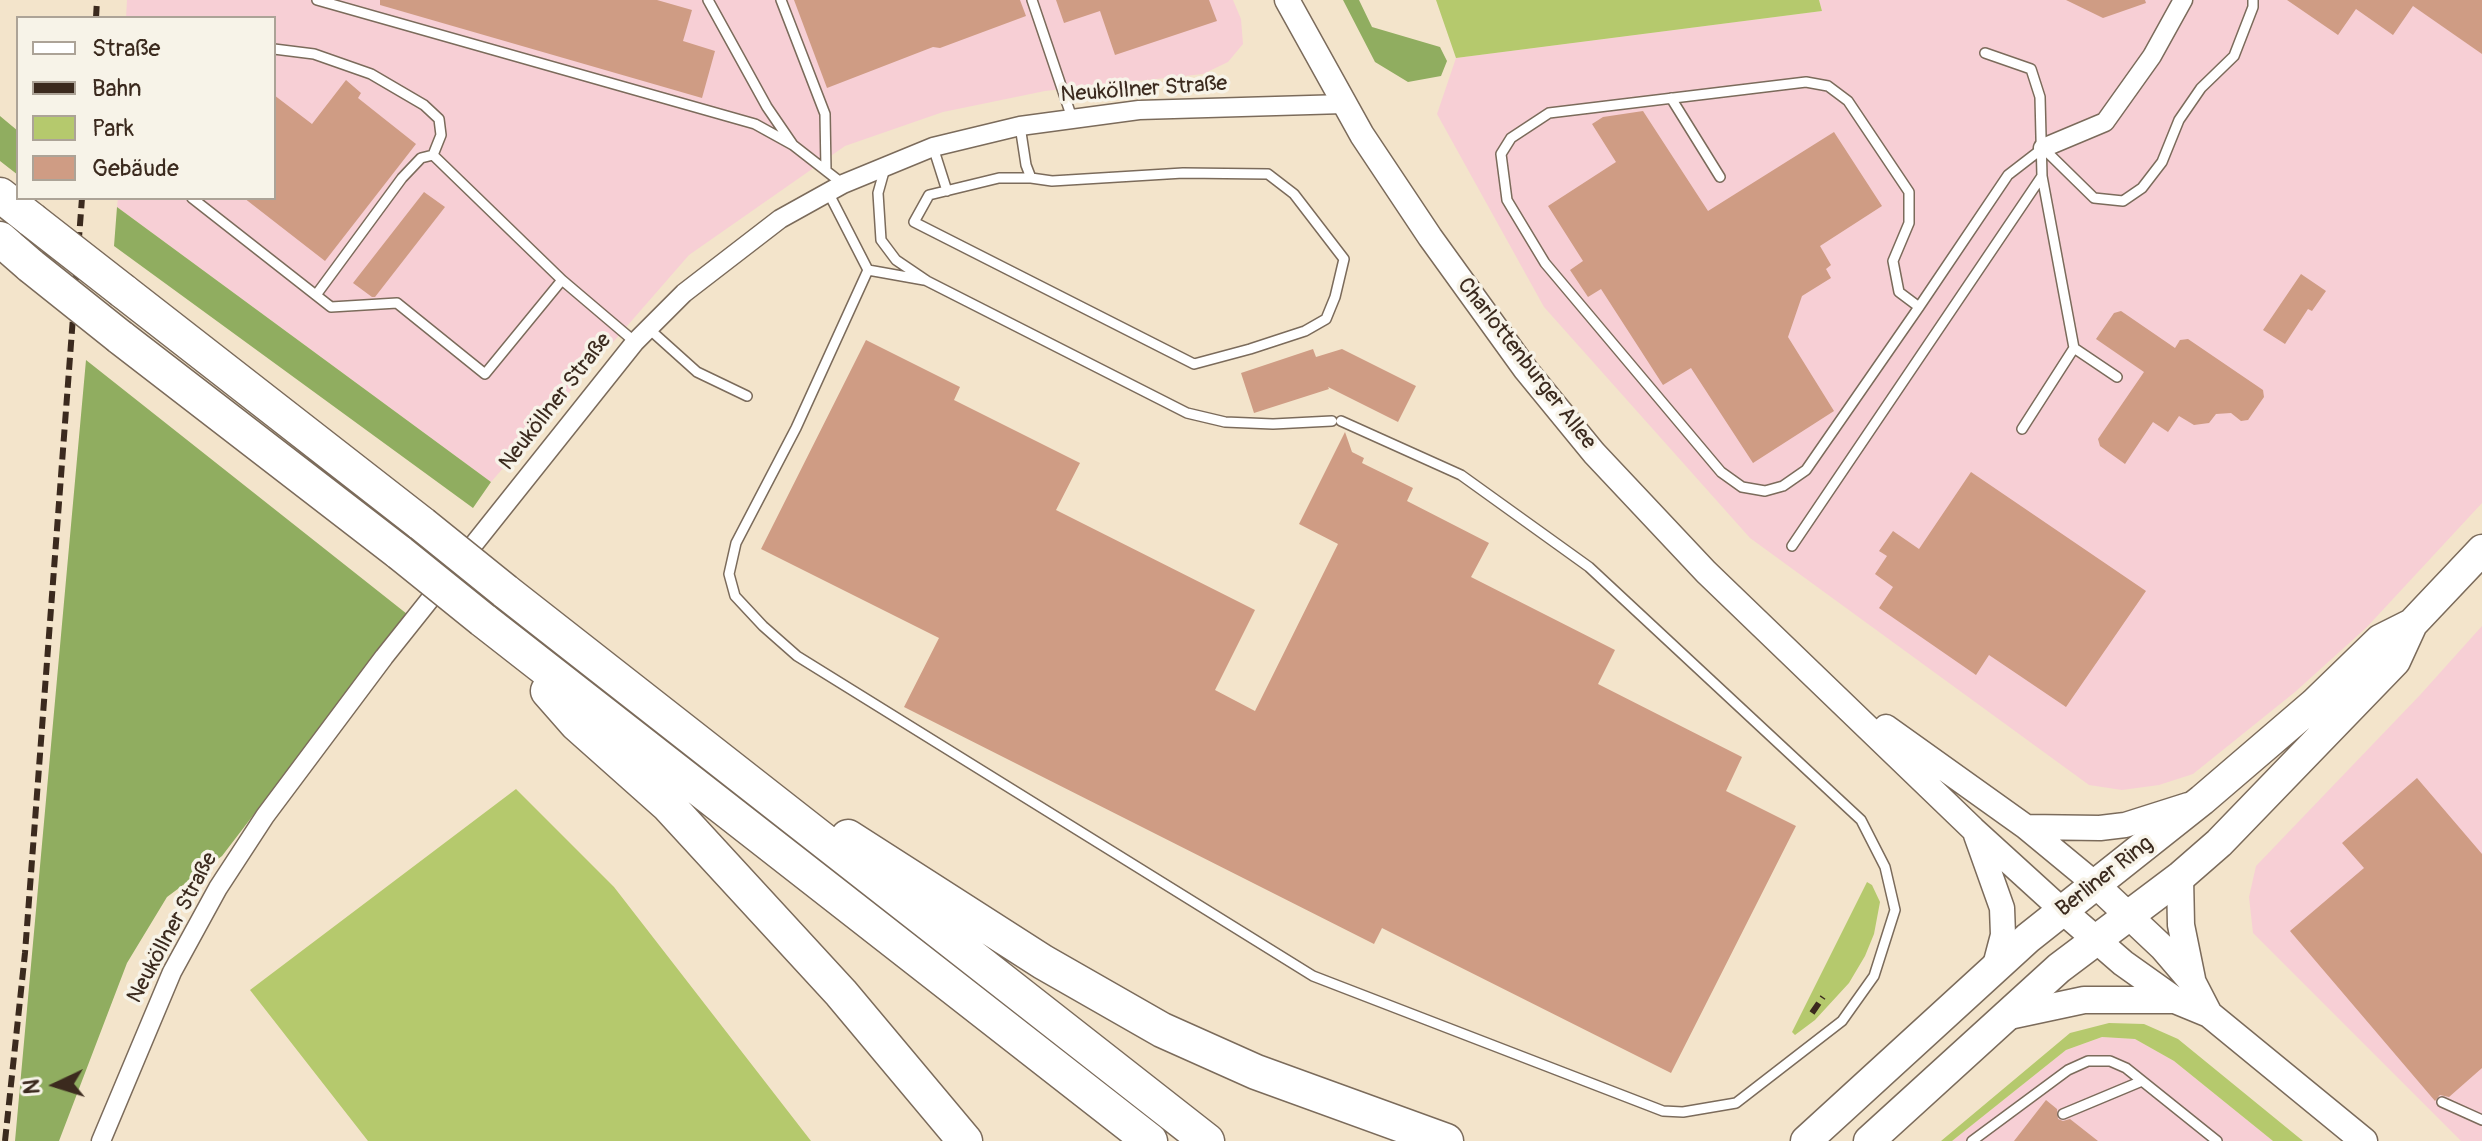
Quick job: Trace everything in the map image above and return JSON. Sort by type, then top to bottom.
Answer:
[{"type":"highway","points":[[0,195],[1207,1141]]},
{"type":"highway","points":[[0,239],[120,337],[1150,1141]]},
{"type":"highway","points":[[483,620],[577,724],[678,816],[841,993],[965,1141]]},
{"type":"highway","points":[[746,781],[867,847],[1043,962],[1162,1030],[1256,1072],[1446,1141]]},
{"type":"main road","name":"Berliner Ring","points":[[1869,1141],[2059,968],[2180,877],[2219,843],[2395,661],[2412,624],[2482,550]]},
{"type":"main road","name":"Berliner Ring","points":[[1806,1141],[2062,910],[2202,800],[2314,704],[2380,640],[2412,624]]},
{"type":"main road","points":[[2180,877],[2184,991]]},
{"type":"main road","name":"Charlottenburger Allee","points":[[2095,884],[2163,948],[2184,991]]},
{"type":"main road","points":[[2062,910],[2096,940],[2184,991],[2364,1141]]},
{"type":"main road","points":[[2009,1016],[2084,1000],[2184,991]]},
{"type":"street","name":"Charlottenburger Allee","points":[[1287,0],[1344,104],[1430,237],[1526,370],[1594,453],[1670,535],[1973,829],[2062,910]]},
{"type":"street","points":[[2043,148],[2105,122],[2152,56],[2183,0]]},
{"type":"street","name":"Neuköllner Straße","points":[[104,1140],[172,972],[218,888],[265,816],[384,657],[635,342],[684,293],[780,219],[836,188],[933,147],[1020,126],[1139,110],[1344,104]]},
{"type":"street","name":"Charlottenburger Allee","points":[[1824,683],[2026,827],[2095,884]]},
{"type":"street","points":[[2026,827],[2112,827],[2202,800]]},
{"type":"street","points":[[1973,829],[2002,908],[2003,935],[1993,973]]},
{"type":"lane","points":[[317,0],[755,124],[793,145],[826,170],[868,270],[796,428],[736,543],[729,574],[735,596],[797,656],[1313,976],[1663,1111],[1683,1112],[1736,1103],[1842,1021],[1874,976],[1895,910],[1885,867],[1861,820],[1589,567],[1461,475],[1336,421],[1273,424],[1225,422],[1187,413],[927,281],[896,260],[881,240],[878,193],[886,166]]},
{"type":"lane","points":[[708,0],[767,107],[793,145]]},
{"type":"lane","points":[[781,0],[825,114],[826,170]]},
{"type":"lane","points":[[1032,0],[1072,118]]},
{"type":"lane","points":[[2043,148],[2094,198],[2123,201],[2142,188],[2162,162],[2179,120],[2201,88],[2234,56],[2253,0]]},
{"type":"lane","points":[[276,49],[314,54],[371,74],[424,105],[439,119],[441,135],[433,155]]},
{"type":"lane","points":[[1985,53],[2031,69],[2040,97],[2042,176],[2074,348],[2022,429]]},
{"type":"lane","points":[[1919,307],[1899,292],[1893,261],[1909,223],[1909,192],[1848,101],[1828,86],[1806,82],[1549,113],[1511,138],[1501,154],[1507,200],[1545,263],[1721,472],[1742,487],[1765,491],[1783,486],[1806,470],[1919,307],[2008,175],[2043,148]]},
{"type":"lane","points":[[1671,98],[1720,177]]},
{"type":"lane","points":[[1020,126],[1031,178]]},
{"type":"lane","points":[[933,147],[947,191]]},
{"type":"lane","points":[[433,155],[562,280],[635,342]]},
{"type":"lane","points":[[316,295],[402,178],[421,158],[433,155]]},
{"type":"lane","points":[[1183,173],[1268,174],[1294,194],[1344,259],[1326,319],[1305,331],[1194,364],[914,222],[929,195],[999,178],[1031,178],[1052,181],[1183,173]]},
{"type":"lane","points":[[1792,546],[2042,176]]},
{"type":"lane","points":[[195,200],[331,307],[397,303],[485,374],[562,280]]},
{"type":"lane","points":[[868,270],[927,281]]},
{"type":"lane","points":[[648,328],[697,372],[747,396]]},
{"type":"lane","points":[[2074,348],[2117,377]]},
{"type":"lane","points":[[1972,1141],[2068,1070],[2088,1061],[2110,1061],[2126,1068],[2217,1141]]},
{"type":"lane","points":[[2063,1114],[2142,1081]]},
{"type":"lane","points":[[2442,1102],[2482,1120]]},
{"type":"shaded area","points":[[127,0],[1233,0],[1241,19],[1243,44],[1228,62],[1203,74],[1045,91],[943,112],[845,146],[689,255],[491,482],[117,207],[118,200],[276,200],[276,16],[126,16]]},
{"type":"shaded area","points":[[1819,0],[2482,0],[2482,503],[2367,627],[2295,692],[2193,774],[2159,785],[2122,790],[2089,785],[1750,538],[1544,307],[1437,114],[1456,58],[1822,11]]},
{"type":"shaded area","points":[[2482,626],[2482,1141],[2461,1141],[2253,933],[2249,897],[2256,866]]},
{"type":"shaded area","points":[[2102,1037],[2135,1039],[2174,1061],[2273,1141],[1952,1141],[2066,1050]]},
{"type":"green space","points":[[1343,0],[1359,0],[1372,27],[1440,47],[1447,61],[1441,76],[1408,82],[1375,62]]},
{"type":"green space","points":[[1436,0],[1819,0],[1822,11],[1456,58]]},
{"type":"green space","points":[[0,116],[16,129],[16,173],[0,161]]},
{"type":"green space","points":[[117,207],[491,482],[473,508],[114,246]]},
{"type":"green space","points":[[86,360],[407,614],[222,856],[167,897],[127,963],[59,1141],[15,1141]]},
{"type":"green space","points":[[516,789],[614,887],[811,1141],[368,1141],[250,990]]},
{"type":"green space","points":[[1867,882],[1872,885],[1880,902],[1874,934],[1865,956],[1849,983],[1815,1020],[1795,1035],[1792,1032]]},
{"type":"green space","points":[[2109,1023],[2144,1024],[2178,1039],[2303,1141],[2273,1141],[2174,1061],[2135,1039],[2102,1037],[2066,1050],[1952,1141],[1941,1141],[2070,1033]]},
{"type":"building","points":[[380,0],[657,0],[692,10],[683,41],[715,51],[702,98],[380,5]]},
{"type":"building","points":[[794,0],[1020,0],[1026,16],[940,48],[933,47],[827,88]]},
{"type":"building","points":[[1056,0],[1209,0],[1217,21],[1115,55],[1100,11],[1064,23]]},
{"type":"building","points":[[2066,0],[2145,0],[2146,3],[2103,18]]},
{"type":"building","points":[[2287,0],[2482,0],[2482,54],[2413,6],[2393,35],[2356,9],[2338,35]]},
{"type":"building","points":[[346,80],[361,93],[358,98],[416,144],[325,261],[247,200],[276,200],[276,97],[312,124]]},
{"type":"building","points":[[1643,111],[1708,211],[1834,132],[1882,206],[1820,246],[1831,265],[1826,269],[1831,278],[1802,296],[1788,337],[1834,411],[1753,463],[1691,368],[1663,385],[1601,289],[1588,297],[1570,270],[1583,261],[1548,206],[1616,162],[1592,124],[1603,117]]},
{"type":"building","points":[[424,192],[445,207],[372,297],[353,283]]},
{"type":"building","points":[[2301,274],[2326,291],[2312,311],[2308,309],[2285,344],[2263,330]]},
{"type":"building","points":[[2121,311],[2175,348],[2180,340],[2188,339],[2263,390],[2264,397],[2248,420],[2241,421],[2231,413],[2216,414],[2209,423],[2194,425],[2179,416],[2168,432],[2153,422],[2125,464],[2100,446],[2098,439],[2144,372],[2096,339],[2114,313]]},
{"type":"building","points":[[866,340],[960,387],[954,400],[1080,463],[1056,510],[1255,610],[1215,690],[1255,711],[1338,544],[1299,524],[1345,432],[1352,452],[1364,458],[1362,463],[1413,488],[1407,501],[1489,543],[1471,577],[1615,650],[1598,684],[1742,757],[1726,791],[1796,826],[1671,1073],[1382,928],[1374,944],[904,707],[939,638],[761,549]]},
{"type":"building","points":[[1313,349],[1316,357],[1342,349],[1416,386],[1398,422],[1328,387],[1254,413],[1241,373]]},
{"type":"building","points":[[1971,472],[2146,591],[2066,707],[1989,655],[1976,675],[1879,608],[1893,587],[1875,574],[1887,556],[1879,551],[1893,531],[1919,549]]},
{"type":"building","points":[[2417,778],[2482,854],[2482,1068],[2449,1097],[2440,1095],[2435,1101],[2290,931],[2364,868],[2342,843]]},
{"type":"building","points":[[2046,1100],[2057,1109],[2058,1119],[2070,1119],[2098,1141],[2014,1141]]},
{"type":"railway","points":[[96,16],[97,0]]},
{"type":"railway","points":[[5,1141],[25,953],[82,200]]},
{"type":"railway","points":[[1812,1013],[1823,997]]}]
